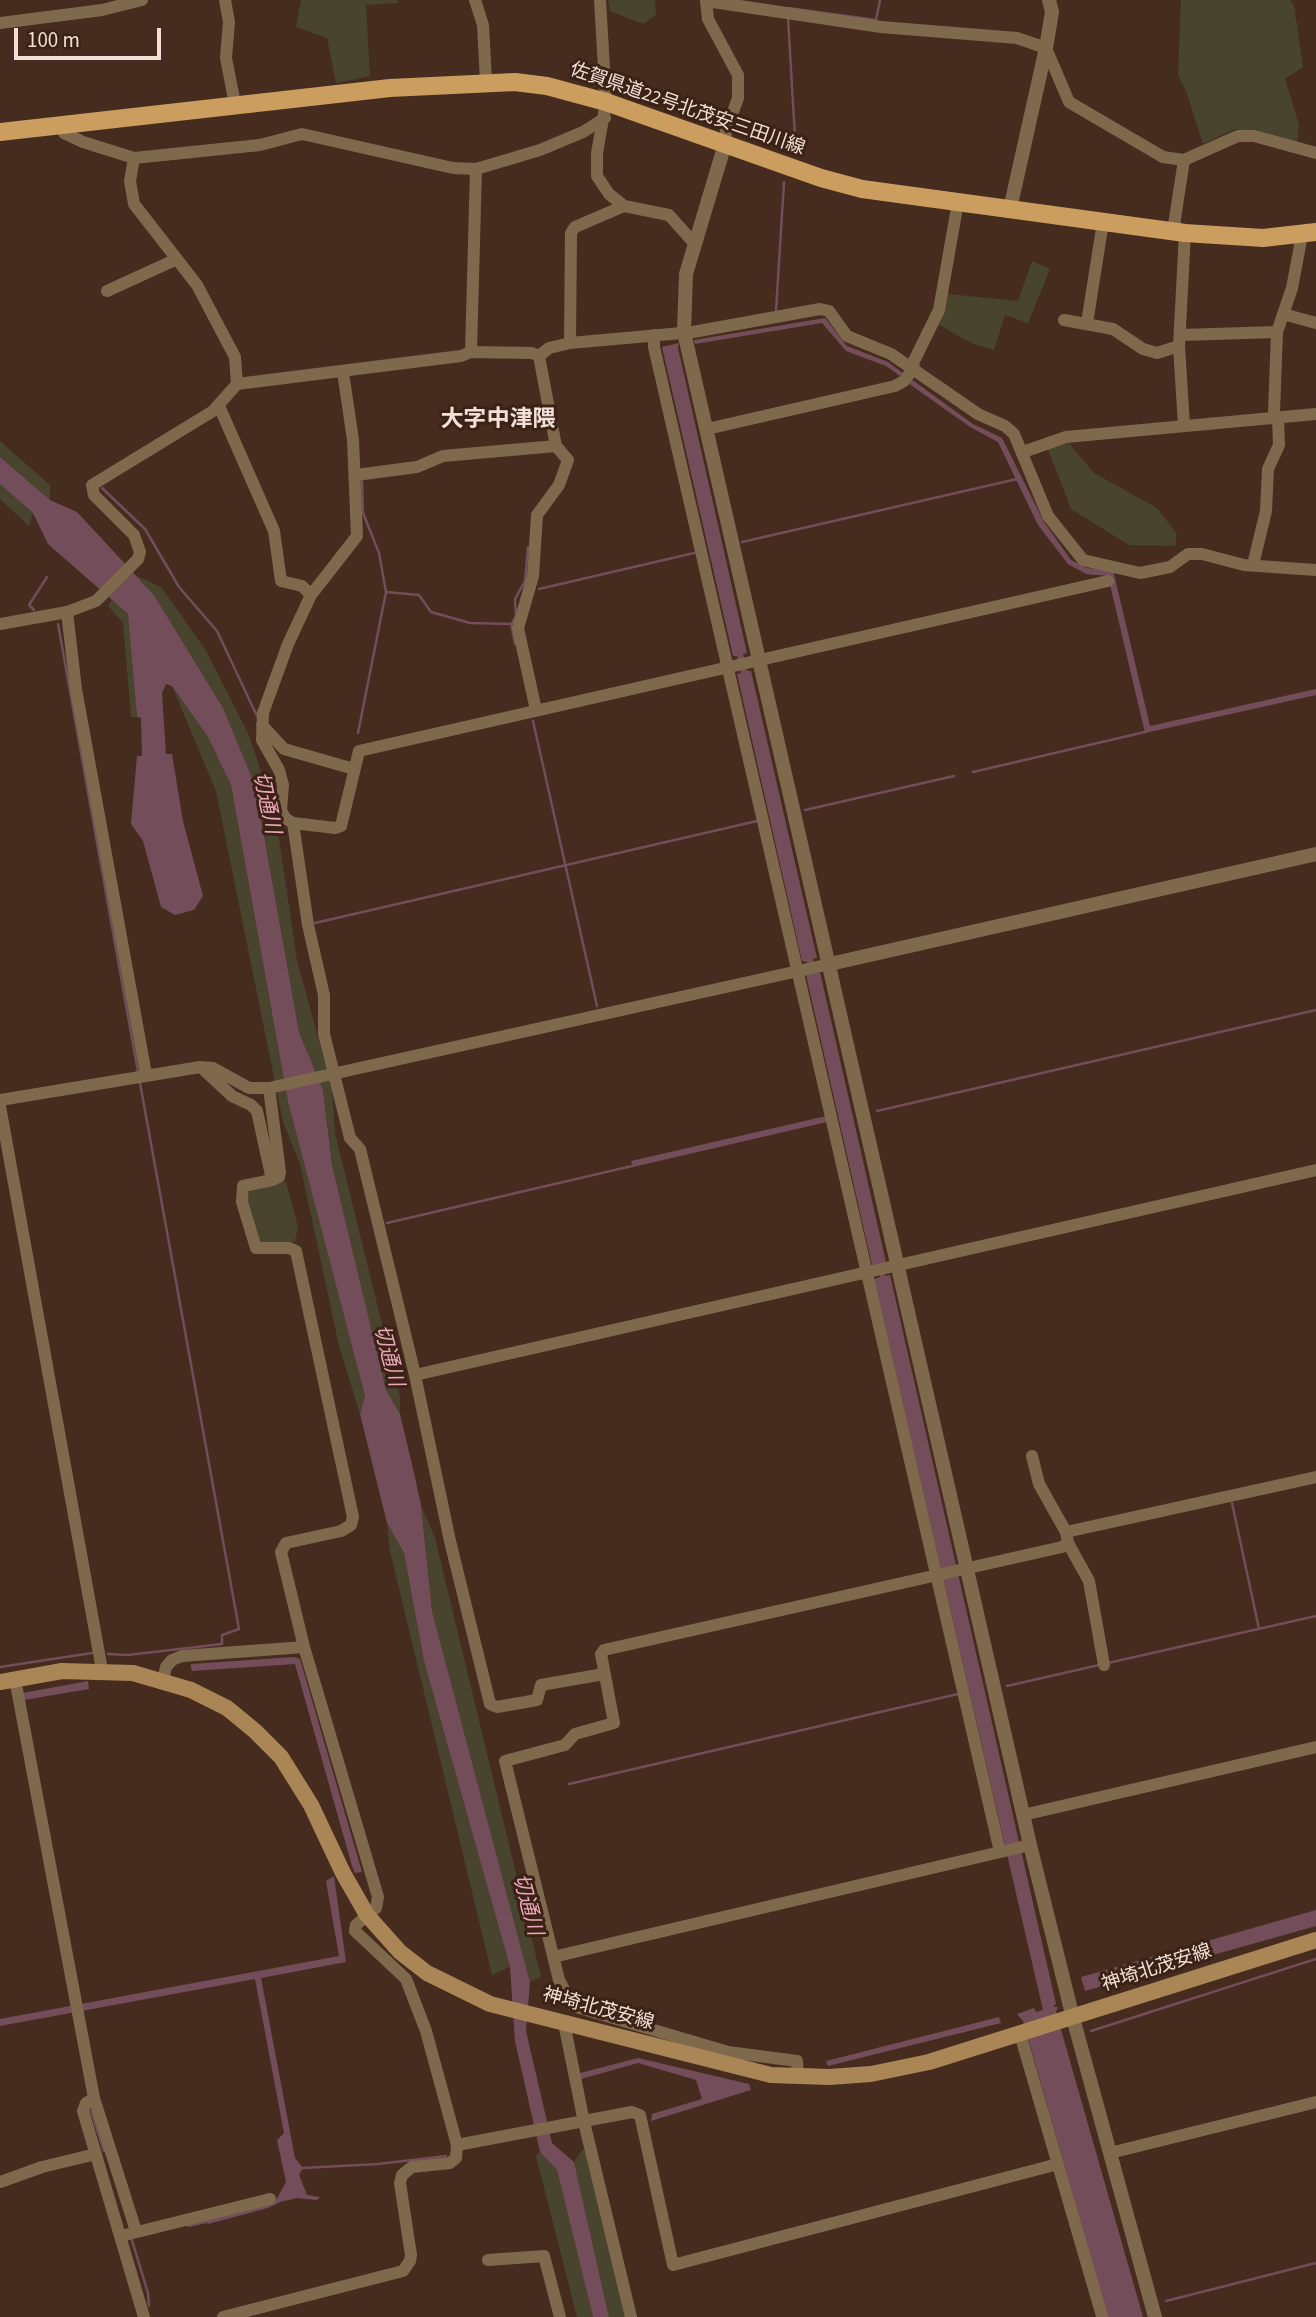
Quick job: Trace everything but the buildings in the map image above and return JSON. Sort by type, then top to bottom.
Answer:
[{"type":"main road","name":"佐賀県道22号北茂安三田川線","points":[[0,132],[235,104],[486,81],[547,86],[605,110],[725,144],[821,178],[862,189],[1185,233],[1263,238],[1309,233]]},
{"type":"main road","name":"神埼北茂安線","points":[[13,1689],[62,1671],[102,1670],[163,1680],[227,1709],[281,1757],[311,1805],[343,1873],[367,1915],[400,1952],[427,1973],[490,2004],[711,2062],[798,2077],[883,2072],[929,2062],[1068,2020],[1316,1940]]},
{"type":"street","points":[[0,23],[102,9],[142,0]]},
{"type":"street","points":[[226,0],[229,22],[226,58],[235,104]]},
{"type":"street","points":[[475,0],[483,25],[486,81]]},
{"type":"street","points":[[600,0],[605,110],[597,153],[597,176],[609,194],[624,206],[669,215],[694,243]]},
{"type":"street","points":[[1010,209],[1046,48],[1052,12],[1049,0]]},
{"type":"street","points":[[1014,1849],[1023,1815],[963,1569],[881,1268],[743,664],[706,429],[684,332],[686,274],[725,144],[726,131],[738,98],[738,75],[728,50],[708,19],[704,1],[776,6],[794,15],[881,27],[1017,38],[1046,48],[1069,102],[1141,147],[1163,157],[1184,160],[1238,136],[1254,136],[1309,154],[1316,153]]},
{"type":"street","points":[[62,125],[64,133],[83,142],[134,158],[260,145],[302,134],[453,168],[476,169],[540,150],[583,132],[605,110]]},
{"type":"street","points":[[0,624],[67,612],[96,601],[138,559],[140,552],[134,535],[94,495],[92,485],[219,406],[237,384],[235,357],[229,341],[197,285],[134,204],[130,181],[134,158]]},
{"type":"street","points":[[1184,160],[1174,225],[1185,233],[1180,341],[1184,425]]},
{"type":"street","points":[[471,352],[476,169]]},
{"type":"street","points":[[706,429],[895,386],[909,375],[939,310],[958,202]]},
{"type":"street","points":[[570,343],[571,233],[575,227],[624,206]]},
{"type":"street","points":[[1087,323],[1103,222]]},
{"type":"street","points":[[1253,565],[1266,511],[1268,469],[1279,445],[1278,419],[1274,412],[1277,332],[1309,233]]},
{"type":"street","points":[[107,291],[177,259]]},
{"type":"street","points":[[538,356],[549,348],[570,343],[684,332],[820,309],[829,311],[847,336],[891,354],[909,375],[1005,426],[1014,434],[1048,516],[1083,560],[1140,573],[1170,567],[1188,554],[1202,554],[1253,565],[1316,570]]},
{"type":"street","points":[[1283,314],[1316,323]]},
{"type":"street","points":[[1064,320],[1113,329],[1143,349],[1157,353],[1180,341],[1277,332]]},
{"type":"street","points":[[654,335],[657,360],[743,664],[813,966],[881,1268],[938,1574],[1014,1849],[1110,2153],[1155,2317]]},
{"type":"street","points":[[237,384],[428,361],[471,352],[532,353],[538,356]]},
{"type":"street","points":[[536,710],[518,628],[533,576],[537,515],[559,485],[568,460],[556,446],[538,356]]},
{"type":"street","points":[[343,372],[356,475],[357,536],[311,595],[288,644],[263,713],[262,740],[279,770],[283,785],[281,810],[285,818],[293,823],[335,828],[341,825],[359,751],[1108,581]]},
{"type":"street","points":[[219,406],[274,531],[281,580],[302,586],[311,595]]},
{"type":"street","points":[[1023,452],[1066,437],[1316,414]]},
{"type":"street","points":[[356,475],[416,467],[443,456],[556,446]]},
{"type":"street","points":[[67,612],[76,689],[146,1074]]},
{"type":"street","points":[[262,725],[284,749],[354,769]]},
{"type":"street","points":[[293,823],[308,925],[324,995],[324,1034],[332,1073],[350,1138],[360,1149],[415,1376],[450,1541],[491,1704],[497,1707],[537,1700],[541,1685],[604,1674]]},
{"type":"street","points":[[102,1670],[0,1103],[146,1074],[201,1067],[213,1068],[249,1088],[270,1088],[1316,854]]},
{"type":"street","points":[[201,1067],[232,1096],[257,1111],[272,1180]]},
{"type":"street","points":[[223,2317],[403,2271],[411,2255],[400,2183],[402,2175],[412,2167],[450,2163],[456,2158],[457,2145],[426,2031],[406,1979],[355,1931],[356,1925],[376,1908],[378,1897],[304,1647],[288,1583],[282,1546],[341,1531],[351,1525],[353,1517],[296,1251],[289,1248],[256,1248],[243,1202],[243,1186],[279,1177],[270,1088]]},
{"type":"street","points":[[415,1376],[1316,1170]]},
{"type":"street","points":[[1032,1457],[1039,1484],[1089,1581],[1104,1665]]},
{"type":"street","points":[[798,2077],[797,2061],[728,2052],[573,2006],[559,1980],[505,1761],[565,1745],[575,1734],[614,1723],[601,1654],[604,1650],[1062,1547],[1067,1537],[1316,1477]]},
{"type":"street","points":[[163,1680],[166,1667],[172,1660],[182,1656],[304,1647]]},
{"type":"street","points":[[13,1689],[94,2098],[129,2233],[144,2317]]},
{"type":"street","points":[[1023,1815],[1316,1747]]},
{"type":"street","points":[[553,1957],[1014,1849]]},
{"type":"street","points":[[564,2023],[584,2122],[631,2317]]},
{"type":"street","points":[[1020,2034],[1102,2316]]},
{"type":"street","points":[[94,2098],[86,2103],[83,2111],[96,2154],[129,2233]]},
{"type":"street","points":[[1110,2153],[1316,2102]]},
{"type":"street","points":[[457,2145],[632,2112],[640,2115],[673,2265],[1058,2164]]},
{"type":"street","points":[[0,2182],[43,2167],[96,2154]]},
{"type":"street","points":[[129,2233],[270,2199]]},
{"type":"street","points":[[488,2260],[544,2256],[560,2317]]},
{"type":"shaded area","points":[[301,0],[397,0],[398,3],[366,5],[370,76],[336,83],[327,38],[296,27]]},
{"type":"shaded area","points":[[608,0],[655,0],[656,15],[643,24],[610,11]]},
{"type":"shaded area","points":[[1181,0],[1290,0],[1294,5],[1303,67],[1285,79],[1299,125],[1297,143],[1235,129],[1203,144],[1178,75]]},
{"type":"shaded area","points":[[1032,261],[1050,269],[1028,323],[1005,315],[994,350],[973,344],[939,325],[948,294],[1018,301]]},
{"type":"shaded area","points":[[825,318],[847,346],[888,362],[903,373],[900,376],[886,366],[846,351],[822,323],[695,344],[694,340]]},
{"type":"shaded area","points":[[679,343],[747,653],[743,654],[747,671],[751,671],[817,958],[813,959],[815,972],[820,972],[886,1262],[882,1263],[885,1276],[890,1275],[1056,2004],[1053,2007],[1058,2007],[1056,2012],[1143,2317],[1108,2317],[1023,2021],[1017,2014],[1034,2008],[1036,2012],[1043,2010],[874,1279],[880,1277],[877,1264],[872,1265],[806,975],[810,974],[807,962],[802,961],[737,674],[741,673],[737,656],[733,656],[662,347]]},
{"type":"shaded area","points":[[911,379],[973,424],[1002,438],[1044,522],[1071,560],[1087,568],[1113,570],[1150,726],[1316,689],[1316,695],[1145,733],[1108,576],[1086,574],[1068,564],[1038,525],[998,442],[970,427],[908,383]]},
{"type":"shaded area","points":[[0,441],[50,485],[50,500],[0,457]]},
{"type":"shaded area","points":[[1069,443],[1094,473],[1157,508],[1177,534],[1175,546],[1129,545],[1071,509],[1048,449]]},
{"type":"shaded area","points":[[0,457],[50,500],[77,512],[154,595],[223,708],[255,785],[299,1032],[323,1090],[332,1165],[386,1390],[400,1414],[421,1505],[432,1611],[530,1982],[526,2031],[552,2143],[574,2162],[609,2317],[593,2317],[557,2170],[540,2152],[515,2041],[510,1967],[424,1661],[404,1553],[387,1523],[360,1414],[365,1396],[288,1102],[231,785],[208,737],[172,686],[166,684],[162,693],[166,754],[172,754],[183,821],[203,896],[194,910],[175,915],[161,907],[143,841],[131,824],[137,756],[142,756],[141,718],[137,717],[128,614],[48,544],[33,513],[0,484]]},
{"type":"shaded area","points":[[0,484],[33,513],[29,526],[0,499]]},
{"type":"shaded area","points":[[137,576],[161,587],[205,649],[249,735],[276,818],[297,960],[332,1089],[335,1133],[400,1397],[400,1414],[386,1390],[332,1165],[323,1090],[299,1032],[255,785],[223,708],[154,595]]},
{"type":"shaded area","points":[[112,600],[128,614],[131,628],[137,717],[131,717],[123,623],[108,606]]},
{"type":"shaded area","points":[[172,686],[208,737],[231,785],[288,1102],[365,1396],[360,1414],[339,1346],[300,1164],[283,1122],[216,791]]},
{"type":"shaded area","points":[[826,1116],[827,1122],[633,1167],[631,1161]]},
{"type":"shaded area","points":[[286,1182],[298,1227],[295,1242],[260,1243],[247,1199],[251,1189]]},
{"type":"shaded area","points":[[421,1505],[435,1538],[541,1977],[530,1982],[432,1611]]},
{"type":"shaded area","points":[[387,1523],[404,1553],[424,1661],[510,1967],[492,1975],[390,1551]]},
{"type":"shaded area","points":[[294,1657],[300,1659],[362,1872],[355,1873],[352,1866],[295,1664],[192,1671],[191,1668],[191,1664]]},
{"type":"shaded area","points":[[88,1681],[89,1689],[24,1700],[23,1693]]},
{"type":"shaded area","points":[[334,1876],[346,1962],[261,1978],[295,2158],[303,2168],[299,2175],[307,2195],[320,2197],[317,2200],[297,2198],[280,2202],[268,2208],[208,2224],[203,2221],[275,2202],[286,2182],[277,2140],[284,2133],[255,1979],[0,2026],[0,2019],[339,1956],[326,1881]]},
{"type":"shaded area","points":[[1316,1910],[1316,1926],[1085,1991],[1081,1977]]},
{"type":"shaded area","points":[[999,2017],[1001,2023],[828,2066],[826,2061]]},
{"type":"shaded area","points":[[638,2058],[749,2084],[751,2090],[651,2121],[652,2114],[702,2099],[696,2080],[638,2063],[581,2079],[580,2073]]},
{"type":"shaded area","points":[[584,2148],[626,2317],[609,2317],[574,2162]]},
{"type":"shaded area","points":[[540,2152],[557,2170],[593,2317],[577,2317],[536,2156]]},
{"type":"waterway","points":[[788,8],[876,20],[880,0]]},
{"type":"waterway","points":[[788,18],[795,137],[805,149]]},
{"type":"waterway","points":[[776,311],[784,182]]},
{"type":"waterway","points":[[362,479],[363,513],[379,553],[386,592],[419,595],[431,612],[470,623],[511,624],[515,644]]},
{"type":"waterway","points":[[742,542],[1017,479]]},
{"type":"waterway","points":[[102,488],[145,529],[179,587],[217,631],[257,716]]},
{"type":"waterway","points":[[512,623],[516,616],[515,599],[525,581],[528,547]]},
{"type":"waterway","points":[[539,589],[694,553]]},
{"type":"waterway","points":[[34,610],[29,605],[47,577]]},
{"type":"waterway","points":[[358,733],[386,592]]},
{"type":"waterway","points":[[58,624],[138,1072]]},
{"type":"waterway","points":[[533,721],[597,1006]]},
{"type":"waterway","points":[[973,772],[1145,732]]},
{"type":"waterway","points":[[805,810],[954,776]]},
{"type":"waterway","points":[[315,923],[757,821]]},
{"type":"waterway","points":[[877,1111],[1316,1010]]},
{"type":"waterway","points":[[108,1654],[128,1655],[222,1644],[222,1635],[239,1629],[140,1083]]},
{"type":"waterway","points":[[387,1223],[632,1166]]},
{"type":"waterway","points":[[1232,1503],[1259,1629]]},
{"type":"waterway","points":[[1108,1663],[1316,1616]]},
{"type":"waterway","points":[[0,1667],[92,1653]]},
{"type":"waterway","points":[[1007,1686],[1099,1665]]},
{"type":"waterway","points":[[569,1784],[958,1694]]},
{"type":"waterway","points":[[1091,2031],[1316,1959]]},
{"type":"waterway","points":[[91,2111],[104,2151]]},
{"type":"waterway","points":[[303,2168],[378,2164],[446,2156]]},
{"type":"waterway","points":[[188,2226],[205,2222]]},
{"type":"waterway","points":[[131,2237],[148,2293],[149,2306]]},
{"type":"waterway","points":[[1166,2301],[1316,2263]]},
{"type":"district","name":"大字中津隈","points":[[498,421]]},
{"type":"water label","name":"切通川","points":[[265,803]]},
{"type":"water label","name":"切通川","points":[[387,1356]]},
{"type":"water label","name":"切通川","points":[[526,1905]]}]
